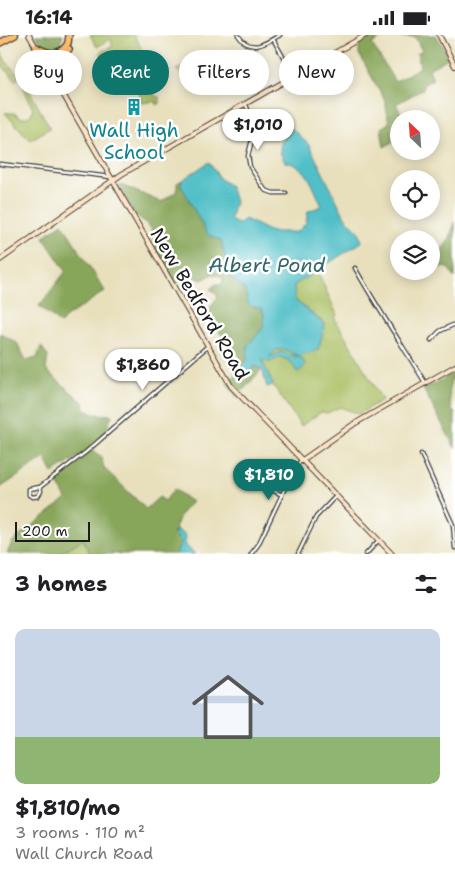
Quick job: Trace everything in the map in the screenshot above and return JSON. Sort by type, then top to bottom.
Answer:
[{"type":"highway","points":[[0,43],[15,35]]},
{"type":"highway","points":[[36,47],[50,53],[60,52],[68,43],[70,35]]},
{"type":"highway","points":[[68,50],[70,47],[70,35]]},
{"type":"street","name":"New Bedford Road","points":[[29,35],[38,50]]},
{"type":"street","points":[[238,35],[244,43],[253,46],[262,45],[280,35]]},
{"type":"street","points":[[340,50],[366,35]]},
{"type":"street","points":[[439,35],[455,65]]},
{"type":"street","points":[[273,39],[279,50]]},
{"type":"street","points":[[0,260],[112,179],[279,85]]},
{"type":"street","name":"New Bedford Road","points":[[64,95],[236,393],[392,554]]},
{"type":"street","points":[[246,105],[255,127],[248,156],[250,167],[265,190],[273,193],[286,193]]},
{"type":"street","points":[[0,164],[112,179]]},
{"type":"street","points":[[107,171],[118,174],[132,168]]},
{"type":"street","points":[[355,268],[380,313],[404,346],[426,383]]},
{"type":"street","points":[[432,340],[444,329],[455,324]]},
{"type":"street","points":[[40,487],[41,491],[38,496],[33,497],[29,495],[29,489],[40,487],[90,449],[208,346]]},
{"type":"street","points":[[251,554],[258,545],[295,467],[301,461],[354,424],[455,366]]},
{"type":"street","points":[[422,454],[452,525],[455,548]]},
{"type":"street","points":[[264,486],[257,489],[254,485],[260,477],[264,486],[282,495]]},
{"type":"street","points":[[298,554],[316,517],[335,497]]},
{"type":"street","points":[[366,554],[378,541]]},
{"type":"green space","points":[[35,35],[63,35],[58,48],[50,49],[42,45]]},
{"type":"green space","points":[[90,35],[134,35],[142,50],[104,50],[113,46],[110,39],[97,47]]},
{"type":"green space","points":[[370,35],[386,35],[372,44],[395,82],[420,67],[417,54],[422,51],[415,37],[400,37],[399,35],[436,35],[450,57],[429,69],[433,79],[423,85],[423,89],[396,104],[399,110],[390,110],[390,144],[384,147],[381,128],[389,123],[385,101],[359,54],[359,45]]},
{"type":"green space","points":[[0,49],[5,60],[15,71],[15,80],[0,63]]},
{"type":"green space","points":[[27,95],[32,95],[50,128],[30,140],[5,113],[14,113],[22,118],[30,116],[33,110]]},
{"type":"green space","points":[[140,95],[155,95],[159,97],[160,104],[156,104],[156,101],[141,103]]},
{"type":"green space","points":[[182,180],[181,185],[207,233],[221,241],[230,276],[245,291],[248,305],[262,309],[264,315],[262,328],[248,344],[247,361],[262,369],[237,397],[227,383],[235,375],[240,356],[210,321],[207,313],[218,296],[210,289],[216,284],[222,285],[223,277],[213,274],[202,280],[189,275],[176,284],[156,250],[151,228],[133,212],[119,184],[161,202],[177,191],[177,183]]},
{"type":"green space","points":[[455,222],[455,278],[448,268],[440,267],[440,252],[449,240]]},
{"type":"green space","points":[[62,223],[105,291],[66,317],[61,324],[39,306],[66,271],[43,237]]},
{"type":"green space","points":[[317,270],[337,315],[334,317],[382,400],[359,414],[340,407],[327,413],[321,412],[301,426],[273,385],[261,359],[270,362],[280,357],[290,361],[298,372],[305,365],[281,352],[267,358],[276,350],[284,349],[298,356],[325,324],[295,300],[294,285]]},
{"type":"green space","points":[[0,333],[17,343],[26,360],[37,358],[41,346],[48,356],[46,370],[85,404],[84,408],[93,414],[112,415],[105,433],[90,446],[93,451],[101,456],[104,468],[146,509],[159,497],[165,501],[174,489],[192,502],[181,514],[175,528],[179,531],[173,533],[181,542],[176,554],[90,554],[83,539],[59,554],[7,554],[12,542],[66,499],[56,479],[81,460],[78,457],[53,473],[45,458],[0,488]]},
{"type":"green space","points":[[455,372],[455,378],[451,380],[450,403],[452,411],[455,413],[455,448],[422,387],[433,385]]},
{"type":"green space","points":[[83,539],[90,554],[59,554]]},
{"type":"water","name":"Albert Pond","points":[[292,128],[309,145],[345,217],[359,231],[362,242],[294,285],[295,300],[325,325],[318,350],[298,356],[284,349],[276,350],[269,357],[281,352],[303,359],[305,365],[298,373],[290,361],[280,357],[270,362],[262,360],[273,385],[267,387],[262,369],[255,366],[244,378],[237,371],[247,361],[248,344],[260,333],[264,325],[262,309],[248,305],[245,290],[230,276],[221,241],[207,234],[181,185],[182,180],[209,162],[220,179],[230,186],[235,202],[230,220],[238,224],[245,219],[271,232],[297,232],[306,223],[308,211],[322,206],[305,172],[293,164],[285,162],[280,152],[285,136]]},
{"type":"water","points":[[179,531],[186,536],[185,545],[195,554],[176,554],[181,542],[173,533]]},
{"type":"place","name":"Wall High School","points":[[134,107]]}]
